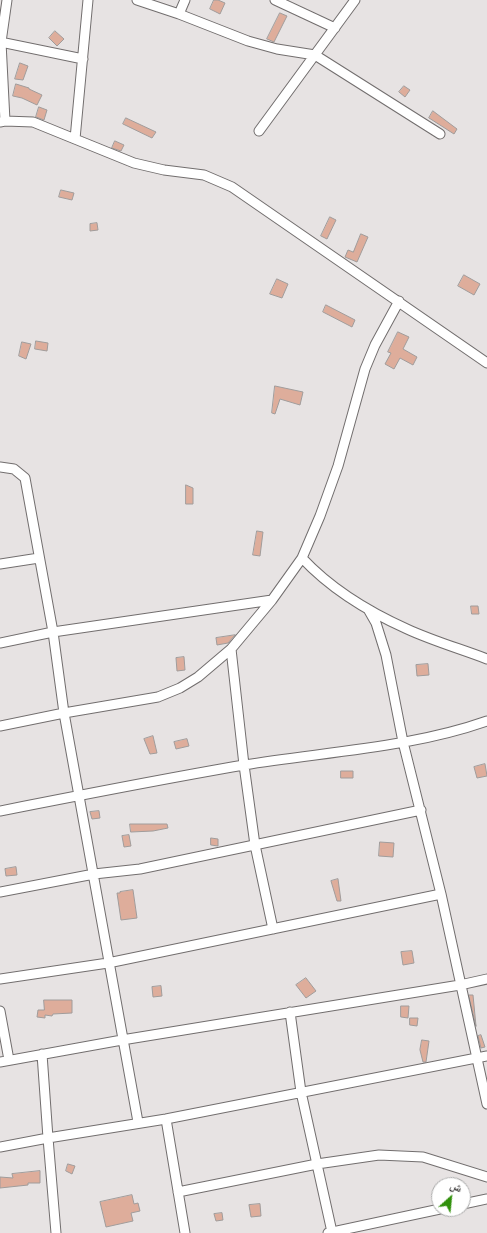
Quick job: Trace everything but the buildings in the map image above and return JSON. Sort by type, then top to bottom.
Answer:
[{"type":"street","points":[[7,0],[0,42],[3,121],[34,122],[134,163],[164,170],[204,175],[232,187],[487,363]]},
{"type":"street","points":[[75,139],[88,0]]},
{"type":"street","points":[[137,0],[179,14],[248,41],[277,49],[315,55],[440,134]]},
{"type":"street","points":[[179,14],[185,0]]},
{"type":"street","points":[[275,0],[335,28]]},
{"type":"street","points":[[259,130],[355,0]]},
{"type":"street","points":[[0,42],[83,59]]},
{"type":"street","points":[[0,726],[158,696],[180,688],[198,677],[230,649],[272,600],[302,558],[320,516],[338,466],[365,369],[375,345],[399,301]]},
{"type":"street","points":[[0,467],[14,469],[25,478],[53,632],[64,713],[78,796],[94,874],[108,963],[138,1122]]},
{"type":"street","points":[[0,564],[39,558]]},
{"type":"street","points":[[302,558],[327,583],[368,609],[408,630],[487,659]]},
{"type":"street","points":[[0,643],[53,632],[272,600]]},
{"type":"street","points":[[368,609],[376,623],[386,655],[403,742],[441,894],[487,1104]]},
{"type":"street","points":[[230,649],[255,845],[273,929]]},
{"type":"street","points":[[0,811],[244,765],[403,742],[461,730],[487,721]]},
{"type":"street","points":[[0,892],[94,874],[140,869],[421,810]]},
{"type":"street","points":[[0,979],[108,963],[441,894]]},
{"type":"street","points":[[0,1011],[4,1061],[487,979]]},
{"type":"street","points":[[290,1012],[301,1092],[330,1233],[431,1211]]},
{"type":"street","points":[[42,1054],[54,1233]]},
{"type":"street","points":[[0,1147],[138,1122],[166,1119],[487,1056]]},
{"type":"street","points":[[166,1119],[185,1233]]},
{"type":"street","points":[[178,1192],[317,1164],[379,1155],[423,1157],[487,1177]]},
{"type":"street","points":[[471,1202],[487,1199]]}]
